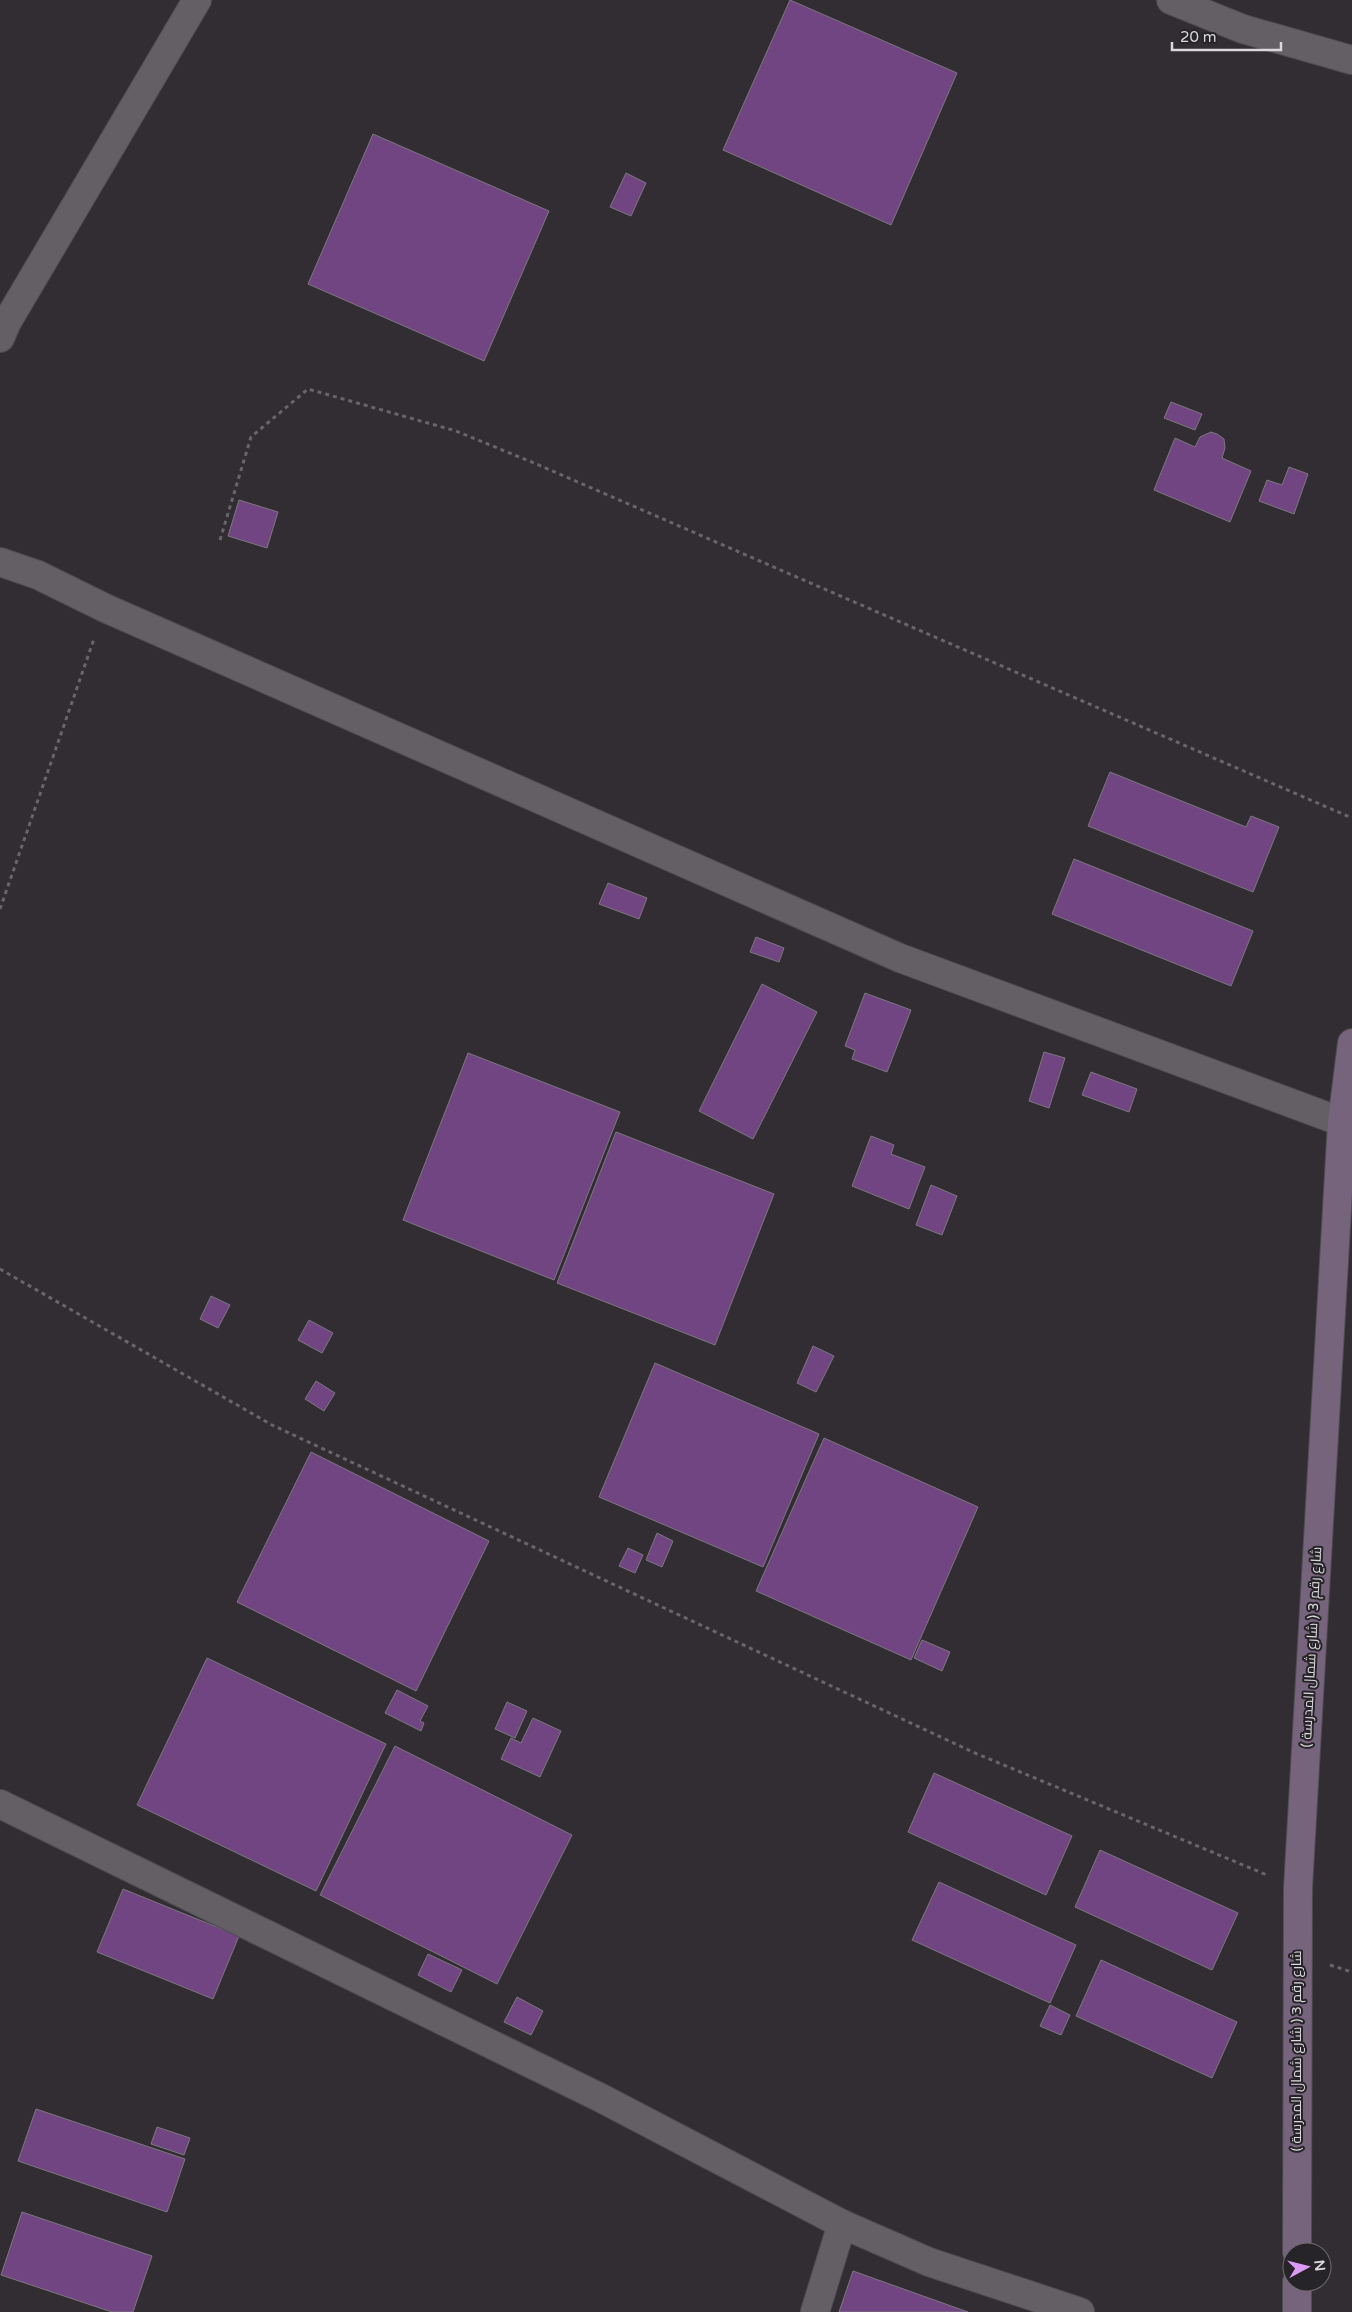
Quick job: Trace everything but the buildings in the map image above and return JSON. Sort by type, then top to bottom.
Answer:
[{"type":"street","points":[[0,338],[7,322],[197,0]]},
{"type":"street","points":[[1171,0],[1244,29],[1352,60]]},
{"type":"street","points":[[0,562],[38,575],[105,608],[900,958],[1342,1122]]},
{"type":"street","name":"شارع رقم 3 ( شارع شمال المدرسة )","points":[[1297,2242],[1298,1888],[1342,1122],[1352,1043]]},
{"type":"street","points":[[0,1804],[601,2098],[842,2224],[929,2262],[1080,2312]]},
{"type":"street","points":[[815,2312],[842,2224]]},
{"type":"street","points":[[1297,2292],[1297,2312]]},
{"type":"path","points":[[220,540],[251,437],[308,390],[456,431],[534,463],[1352,818]]},
{"type":"path","points":[[0,909],[105,608]]},
{"type":"path","points":[[0,1269],[272,1425],[975,1753],[1298,1888]]}]
